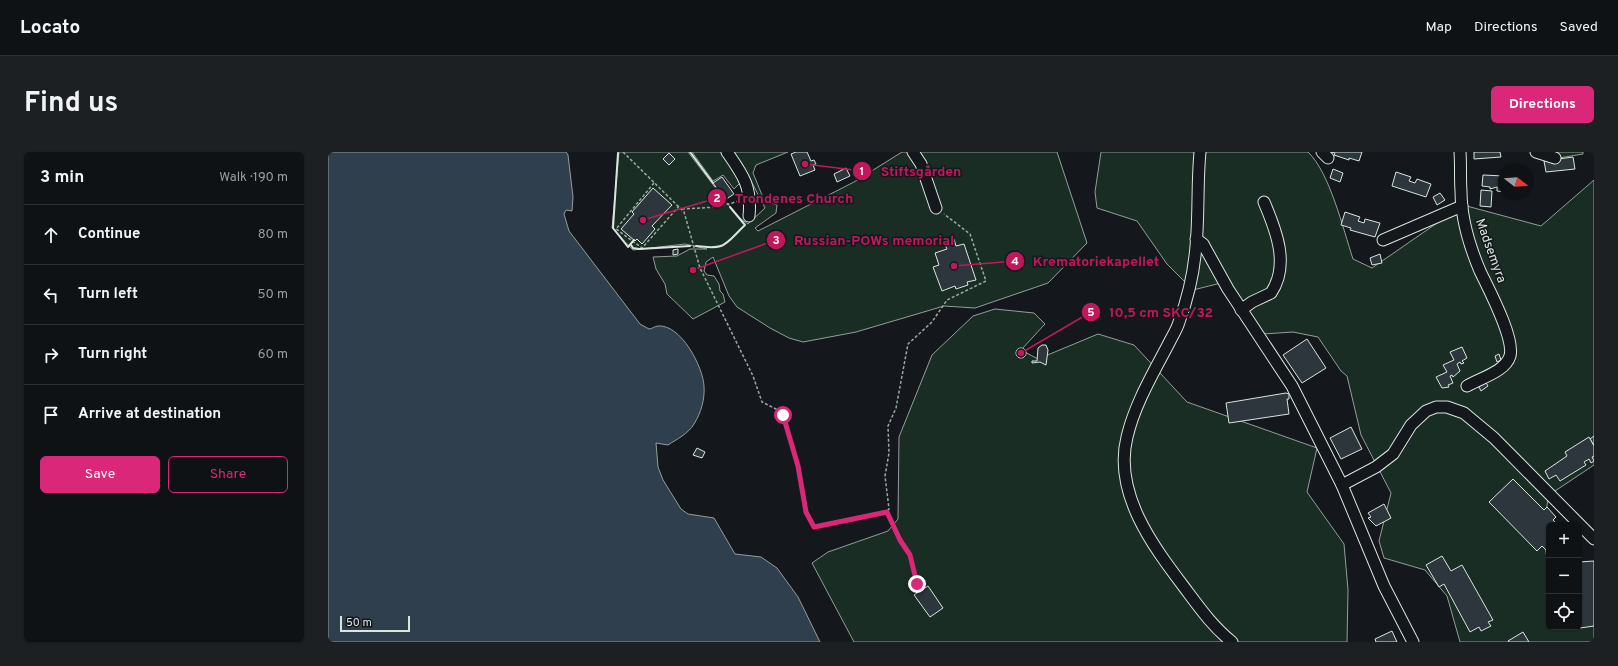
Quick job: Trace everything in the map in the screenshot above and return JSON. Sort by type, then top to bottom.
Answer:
[{"type":"street","points":[[727,152],[742,176],[750,197],[749,216]]},
{"type":"street","points":[[913,152],[921,164],[936,208]]},
{"type":"street","points":[[1200,152],[1196,239],[1190,281],[1179,323],[1139,402],[1127,437],[1125,466],[1129,490],[1138,514],[1160,554],[1210,623],[1232,642]]},
{"type":"street","name":"Madsemyra","points":[[1460,152],[1462,206],[1465,228],[1473,252],[1508,334],[1510,356],[1499,370],[1467,386]]},
{"type":"street","points":[[1536,152],[1555,158]]},
{"type":"street","points":[[1241,310],[1252,302],[1271,293],[1278,276],[1280,248],[1274,225],[1264,202]]},
{"type":"street","points":[[1383,240],[1462,206]]},
{"type":"street","points":[[1196,239],[1203,244],[1241,310],[1260,336],[1292,386],[1342,486],[1384,586],[1413,642]]},
{"type":"street","points":[[1342,486],[1376,467],[1393,454],[1411,425],[1426,411],[1436,407],[1447,407],[1464,413],[1494,438],[1594,539]]},
{"type":"path","points":[[623,152],[682,209],[691,233],[700,268],[753,376],[762,402],[778,410],[783,415],[798,466],[806,512],[814,527],[887,512]]},
{"type":"path","points":[[654,183],[616,229],[642,248],[679,206]]},
{"type":"path","points":[[682,209],[718,207],[750,197]]},
{"type":"path","points":[[917,584],[910,555],[900,540],[887,512],[889,509],[885,476],[889,453],[888,426],[896,408],[908,344],[932,322],[947,300],[986,281],[970,234],[936,208]]},
{"type":"green space","points":[[619,152],[688,152],[737,216],[748,224],[765,208],[748,175],[734,189],[723,175],[713,181],[692,152],[788,152],[756,165],[753,173],[764,200],[777,205],[776,213],[755,228],[758,231],[854,182],[902,152],[1057,152],[1087,243],[1048,283],[975,308],[944,306],[856,332],[803,342],[789,338],[770,328],[737,307],[729,296],[713,257],[706,262],[704,271],[707,275],[714,276],[719,284],[720,291],[723,294],[725,302],[693,319],[667,294],[665,284],[656,269],[653,257],[677,256],[690,249],[707,249],[685,244],[633,250],[612,228]]},
{"type":"green space","points":[[1101,152],[1308,152],[1316,161],[1329,187],[1353,259],[1372,268],[1463,205],[1541,226],[1594,180],[1594,465],[1549,495],[1545,516],[1548,522],[1546,522],[1546,630],[1582,630],[1582,564],[1594,568],[1594,642],[1460,642],[1447,596],[1425,570],[1384,558],[1379,541],[1391,493],[1361,435],[1347,376],[1341,371],[1318,337],[1293,332],[1263,334],[1225,282],[1193,290],[1167,264],[1137,221],[1097,208],[1095,192]]},
{"type":"green space","points":[[1546,152],[1583,152],[1583,154],[1559,158]]},
{"type":"green space","points":[[995,309],[1034,313],[1045,324],[1021,350],[1038,359],[1098,334],[1134,345],[1187,402],[1317,448],[1307,492],[1344,544],[1348,590],[1347,642],[854,642],[812,563],[828,552],[888,531],[898,519],[899,437],[932,355],[973,316]]},
{"type":"water","points":[[328,152],[566,152],[568,155],[573,197],[572,211],[566,210],[564,214],[569,231],[640,324],[649,329],[658,326],[667,327],[682,339],[695,358],[703,378],[704,391],[702,406],[692,428],[668,445],[656,443],[658,467],[663,480],[681,509],[688,514],[714,518],[735,554],[761,557],[777,568],[798,597],[820,642],[328,642]]},
{"type":"building","points":[[796,152],[807,152],[811,161],[814,160],[816,164],[813,165],[815,170],[800,176],[791,154]]},
{"type":"building","points":[[1331,152],[1362,152],[1359,161],[1349,158],[1349,160],[1334,155],[1335,153]]},
{"type":"building","points":[[1474,152],[1500,152],[1501,157],[1474,159]]},
{"type":"building","points":[[669,153],[675,159],[669,165],[663,159]]},
{"type":"building","points":[[1573,157],[1575,169],[1546,172],[1544,161]]},
{"type":"building","points":[[846,168],[850,176],[837,182],[834,174]]},
{"type":"building","points":[[1333,169],[1343,173],[1340,182],[1330,178]]},
{"type":"building","points":[[1396,172],[1411,177],[1409,181],[1415,183],[1417,179],[1431,184],[1426,197],[1392,186]]},
{"type":"building","points":[[1483,175],[1498,176],[1498,191],[1497,187],[1490,189],[1490,187],[1482,186]]},
{"type":"building","points":[[722,177],[734,194],[725,200],[713,183]]},
{"type":"building","points":[[653,188],[672,205],[652,226],[655,229],[642,244],[637,239],[635,241],[621,229],[634,214],[632,212]]},
{"type":"building","points":[[1481,190],[1492,191],[1491,207],[1480,206]]},
{"type":"building","points":[[1440,193],[1445,200],[1437,205],[1433,197]]},
{"type":"building","points":[[1345,212],[1360,217],[1358,221],[1364,223],[1365,219],[1380,223],[1375,237],[1350,230],[1351,228],[1341,225]]},
{"type":"building","points":[[954,239],[956,246],[964,244],[976,280],[967,282],[968,285],[956,289],[955,286],[942,291],[933,267],[939,265],[935,253],[947,249],[944,242]]},
{"type":"building","points":[[678,249],[678,254],[673,255],[673,250]]},
{"type":"building","points":[[1380,254],[1382,263],[1372,265],[1370,258]]},
{"type":"building","points":[[1307,339],[1326,368],[1302,383],[1283,355]]},
{"type":"building","points":[[1042,345],[1046,345],[1048,350],[1046,365],[1040,362],[1032,363],[1032,361],[1037,361],[1038,348]]},
{"type":"building","points":[[1462,347],[1467,358],[1462,361],[1464,363],[1461,364],[1460,362],[1457,364],[1460,371],[1453,377],[1452,375],[1450,376],[1453,383],[1448,385],[1449,387],[1442,388],[1436,377],[1447,372],[1443,365],[1454,360],[1450,352]]},
{"type":"building","points":[[1021,348],[1026,353],[1021,358],[1016,353]]},
{"type":"building","points":[[1499,354],[1501,360],[1497,362],[1495,356]]},
{"type":"building","points":[[1485,381],[1488,386],[1481,391],[1478,385]]},
{"type":"building","points":[[1286,393],[1289,394],[1289,399],[1287,399],[1289,414],[1229,423],[1226,403]]},
{"type":"building","points":[[1351,427],[1362,449],[1341,459],[1330,438]]},
{"type":"building","points":[[1594,436],[1594,445],[1590,439]]},
{"type":"building","points":[[1589,437],[1594,446],[1594,456],[1592,457],[1594,461],[1591,463],[1589,459],[1584,462],[1586,465],[1560,481],[1556,475],[1549,479],[1545,471],[1567,456],[1565,452]]},
{"type":"building","points":[[697,448],[705,452],[702,458],[693,455]]},
{"type":"building","points":[[1513,479],[1544,510],[1547,507],[1556,517],[1553,520],[1555,522],[1546,522],[1546,550],[1542,546],[1537,551],[1489,502]]},
{"type":"building","points":[[1384,504],[1391,518],[1376,526],[1368,518],[1371,517],[1368,513]]},
{"type":"building","points":[[1442,556],[1451,571],[1462,565],[1493,620],[1488,622],[1491,626],[1481,631],[1479,627],[1470,632],[1444,584],[1439,587],[1426,565]]},
{"type":"building","points":[[1594,561],[1594,626],[1582,628],[1582,594],[1582,562]]},
{"type":"building","points":[[928,586],[943,608],[930,617],[914,595]]},
{"type":"building","points":[[1392,631],[1397,642],[1376,642],[1375,639]]},
{"type":"building","points":[[1523,632],[1529,642],[1508,641]]},
{"type":"wall","points":[[690,152],[713,183]]},
{"type":"wall","points":[[618,153],[613,228],[628,247],[634,240]]},
{"type":"wall","points":[[696,246],[720,246],[728,241],[745,225],[730,207]]},
{"type":"wall","points":[[631,245],[633,248],[639,249],[690,246]]},
{"type":"place","name":"Stiftsgården","points":[[805,164]]},
{"type":"place","name":"Trondenes Church","points":[[643,220]]},
{"type":"place","name":"Krematoriekapellet","points":[[954,266]]},
{"type":"place","name":"Russian-POWs memorial","points":[[693,270]]},
{"type":"place","name":"10,5 cm SKC/32","points":[[1021,353]]},
{"type":"route","points":[[783,415],[798,466],[806,512],[814,527],[887,512],[894,524],[900,540],[910,555],[917,584]]}]
